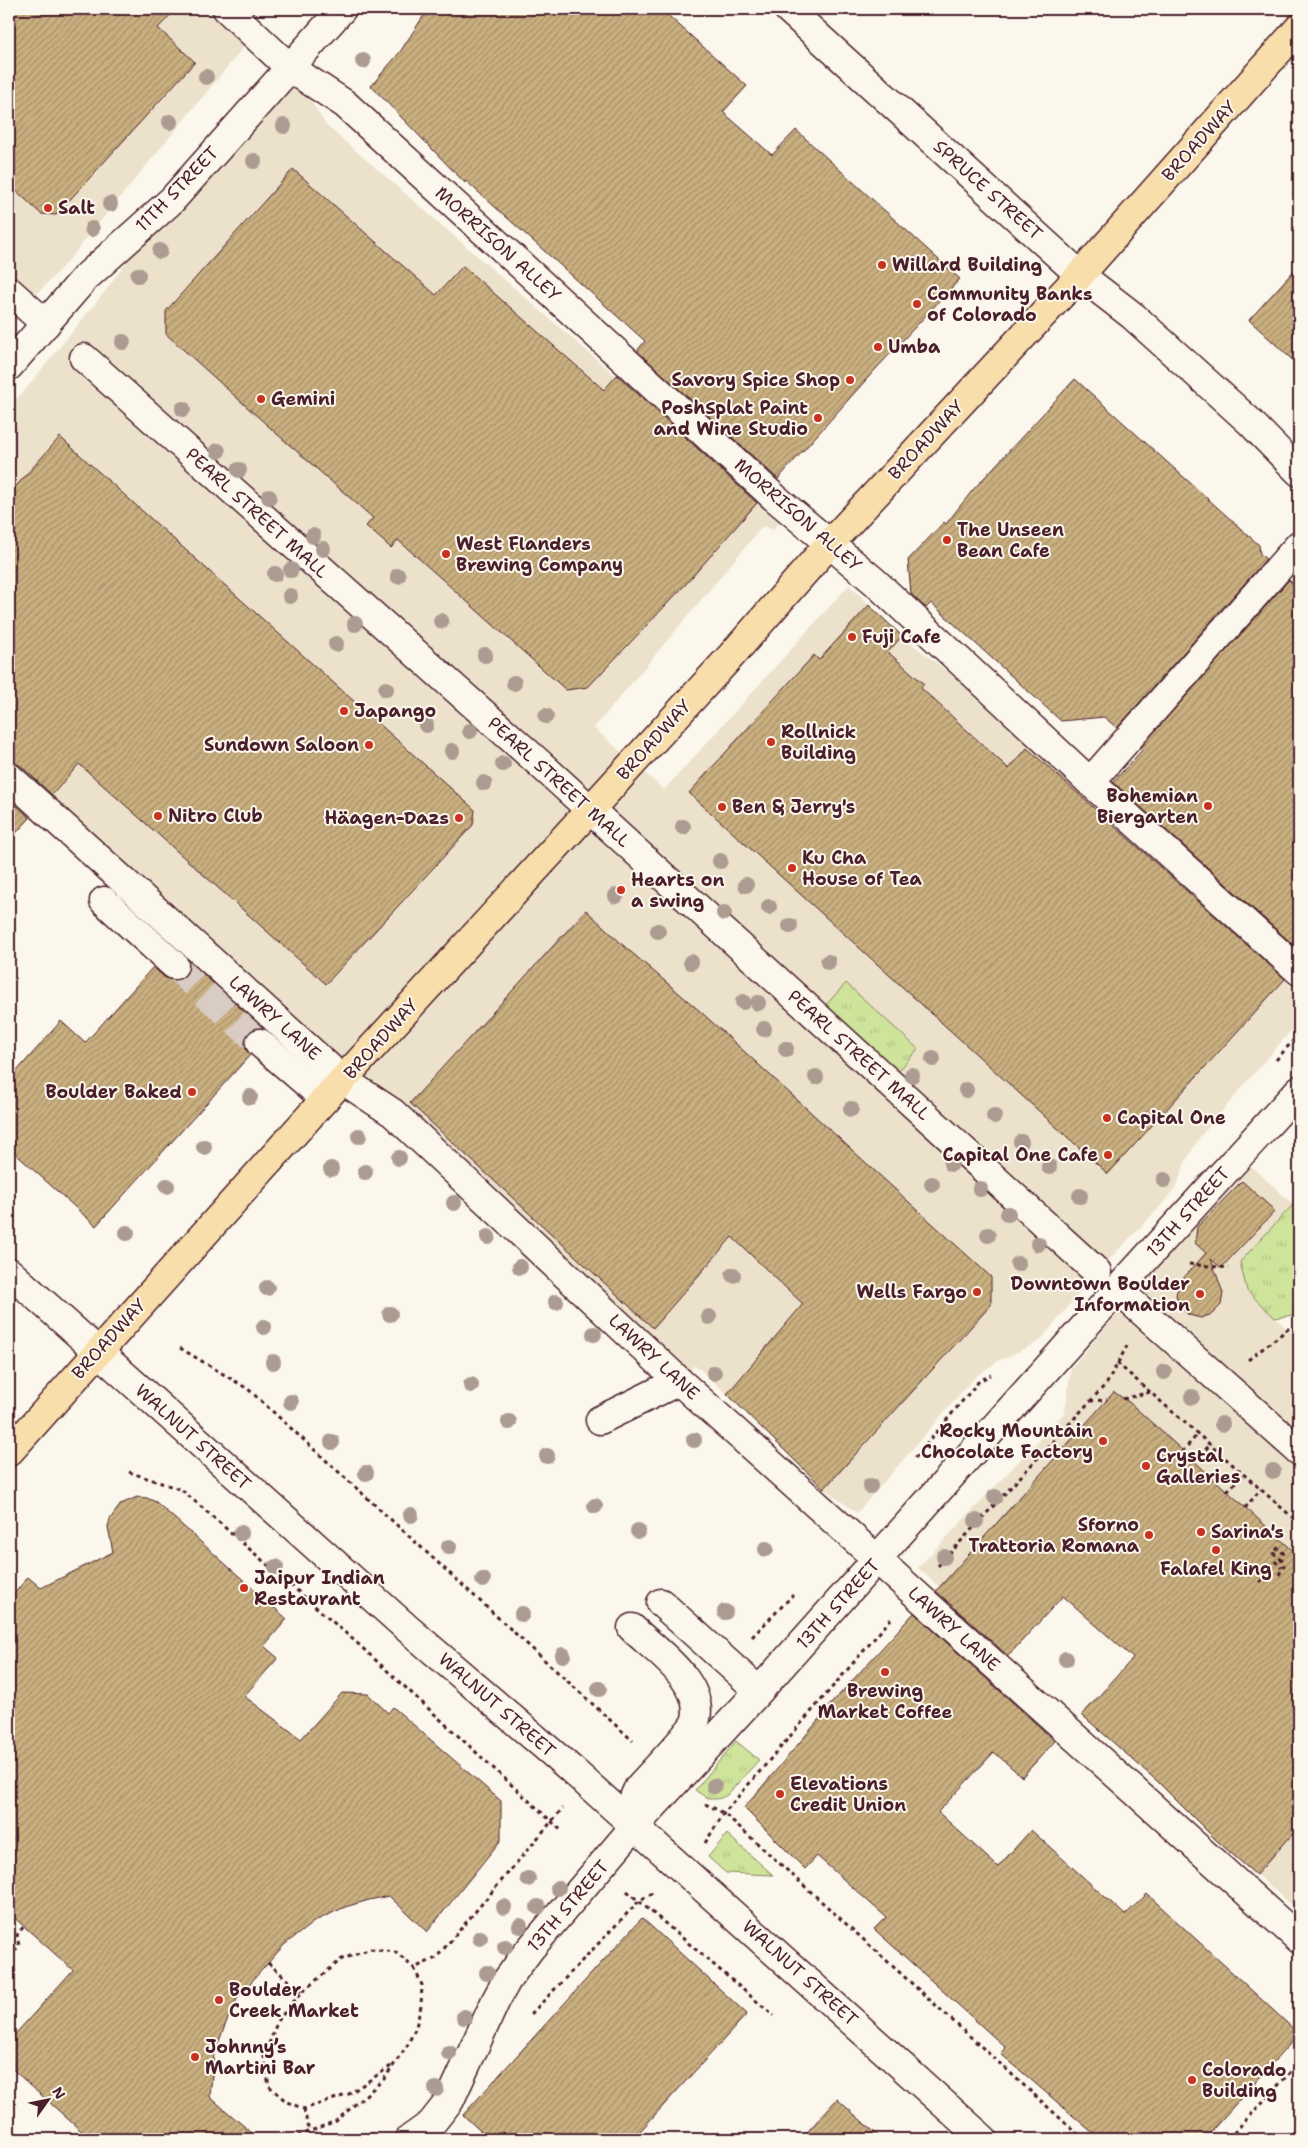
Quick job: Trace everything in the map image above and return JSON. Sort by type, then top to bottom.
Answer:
[{"type":"main road","name":"BROADWAY","points":[[9,1452],[334,1090],[731,656],[830,543],[1080,274],[1299,28]]},
{"type":"street","name":"MORRISON ALLEY","points":[[227,9],[290,68],[345,104],[774,497],[874,581],[1090,782],[1299,971]]},
{"type":"street","name":"11TH STREET","points":[[9,366],[85,278],[172,200],[342,9]]},
{"type":"street","name":"SPRUCE STREET","points":[[788,9],[1080,274],[1133,316],[1248,420],[1299,472]]},
{"type":"street","points":[[9,291],[46,324]]},
{"type":"street","name":"PEARL STREET MALL","points":[[84,358],[590,810],[1097,1272]]},
{"type":"street","points":[[1090,782],[1299,546]]},
{"type":"street","name":"LAWRY LANE","points":[[9,777],[334,1090],[393,1113],[679,1381],[1299,1939]]},
{"type":"street","points":[[104,901],[174,965]]},
{"type":"street","points":[[260,1043],[334,1090]]},
{"type":"street","name":"13TH STREET","points":[[410,2139],[431,2124],[450,2100],[496,2000],[519,1963],[634,1827],[878,1560],[1118,1289],[1299,1090]]},
{"type":"street","name":"WALNUT STREET","points":[[9,1272],[415,1635],[571,1769],[634,1827],[712,1894],[983,2139]]},
{"type":"street","points":[[1136,1306],[1299,1451]]},
{"type":"street","points":[[600,1420],[679,1381]]},
{"type":"street","points":[[661,1603],[759,1691]]},
{"type":"street","points":[[632,1628],[685,1678],[694,1692],[696,1720],[690,1732],[639,1787],[632,1806],[634,1827]]},
{"type":"path","points":[[1182,1264],[1229,1268]]},
{"type":"path","points":[[934,1570],[1107,1383],[1118,1363],[1136,1306]]},
{"type":"path","points":[[1221,1382],[1288,1329],[1299,1327]]},
{"type":"path","points":[[180,1348],[248,1389],[634,1741]]},
{"type":"path","points":[[1118,1363],[1299,1523]]},
{"type":"path","points":[[1124,1399],[1150,1392]]},
{"type":"path","points":[[1090,1401],[1107,1400]]},
{"type":"path","points":[[1182,1452],[1198,1434]]},
{"type":"path","points":[[1194,1462],[1210,1445]]},
{"type":"path","points":[[129,1472],[182,1490],[357,1643],[563,1832]]},
{"type":"path","points":[[1227,1491],[1244,1474]]},
{"type":"path","points":[[1245,1508],[1261,1489]]},
{"type":"path","points":[[1295,1552],[1299,1547]]},
{"type":"path","points":[[1279,1575],[1284,1565],[1282,1560],[1273,1554],[1278,1548],[1286,1556]]},
{"type":"path","points":[[1260,1582],[1276,1562],[1281,1568]]},
{"type":"path","points":[[701,1850],[724,1813],[895,1615]]},
{"type":"path","points":[[702,1802],[724,1813],[1083,2139]]},
{"type":"path","points":[[414,1968],[436,1958],[564,1806]]},
{"type":"path","points":[[621,1886],[774,2016]]},
{"type":"path","points":[[531,2015],[639,1901],[661,1889]]},
{"type":"path","points":[[9,1958],[20,1946],[17,1935],[24,1926]]},
{"type":"path","points":[[290,2139],[336,2121],[384,2079],[394,2065],[407,2046],[416,2027],[421,2006],[422,1985],[414,1968],[395,1952],[371,1948],[342,1959],[302,1992],[278,2020],[264,2057],[269,2086],[287,2102],[304,2109],[349,2094],[394,2065]]},
{"type":"path","points":[[268,1963],[302,1992]]},
{"type":"path","points":[[1228,2139],[1299,2063]]},
{"type":"path","points":[[304,2109],[309,2132]]},
{"type":"shaded area","points":[[9,9],[211,9],[247,43],[67,262],[9,324]]},
{"type":"shaded area","points":[[290,68],[326,125],[708,456],[757,503],[781,519],[773,530],[763,526],[594,728],[664,790],[849,585],[902,636],[1090,782],[1091,805],[1126,835],[1105,857],[1216,918],[1299,993],[1299,1021],[1199,1138],[1185,1163],[1177,1185],[1160,1207],[1097,1272],[1039,1342],[998,1361],[975,1377],[857,1513],[824,1489],[695,1365],[679,1381],[290,1032],[9,753],[9,406],[24,391],[103,294],[172,200]]},
{"type":"shaded area","points":[[1250,1165],[1293,1204],[1240,1262],[1247,1291],[1299,1340],[1299,1911],[1217,1841],[1157,1781],[1082,1715],[1133,1658],[1063,1596],[1012,1653],[918,1568],[1065,1412],[1071,1368],[1185,1234]]},
{"type":"green space","points":[[846,983],[918,1049],[897,1073],[824,1007]]},
{"type":"green space","points":[[1299,1198],[1299,1314],[1275,1318],[1247,1291],[1240,1262]]},
{"type":"green space","points":[[736,1741],[759,1760],[727,1795],[718,1799],[710,1799],[695,1790]]},
{"type":"green space","points":[[727,1834],[773,1875],[726,1873],[708,1857]]},
{"type":"building","points":[[9,9],[176,9],[158,28],[195,62],[56,215],[41,214],[9,184]]},
{"type":"building","points":[[428,9],[661,9],[747,86],[723,112],[772,155],[796,130],[960,279],[873,372],[778,479],[637,351],[645,341],[466,181],[465,183],[371,86],[400,52]]},
{"type":"building","points":[[293,169],[436,295],[463,266],[604,390],[617,375],[757,503],[685,585],[588,687],[566,690],[398,540],[391,548],[366,526],[373,518],[166,334],[166,311]]},
{"type":"building","points":[[1299,265],[1299,366],[1249,320]]},
{"type":"building","points":[[1075,379],[1259,545],[1260,554],[1266,559],[1117,728],[1104,717],[1061,721],[931,603],[926,608],[911,594],[908,560],[944,522],[946,524],[972,491]]},
{"type":"building","points":[[60,437],[475,810],[473,825],[326,984],[79,764],[52,795],[20,765],[9,762],[9,494]]},
{"type":"building","points":[[1289,580],[1299,589],[1299,950],[1113,782],[1143,749],[1141,747]]},
{"type":"building","points":[[869,605],[902,636],[888,652],[924,684],[921,688],[1009,769],[1027,748],[1285,979],[1108,1174],[689,793],[814,655],[819,660]]},
{"type":"building","points":[[9,798],[30,818],[9,841]]},
{"type":"building","points":[[586,910],[624,946],[701,1012],[991,1277],[991,1305],[824,1489],[727,1394],[803,1304],[732,1237],[653,1328],[410,1103]]},
{"type":"building","points":[[189,961],[262,1028],[254,1028],[249,1032],[245,1040],[245,1048],[250,1055],[96,1226],[9,1148],[9,1080],[61,1021],[85,1043],[153,967],[164,977],[178,980],[186,975],[189,969]]},
{"type":"building","points":[[1242,1181],[1275,1211],[1221,1268],[1211,1259],[1223,1293],[1221,1305],[1212,1314],[1201,1318],[1189,1315],[1180,1307],[1176,1295],[1179,1283],[1206,1253],[1195,1243],[1197,1227]]},
{"type":"building","points":[[1114,1392],[1130,1403],[1299,1556],[1299,1827],[1256,1875],[1215,1839],[1157,1781],[1082,1715],[1133,1658],[1063,1596],[1008,1656],[936,1591]]},
{"type":"building","points":[[137,1497],[147,1498],[156,1502],[287,1619],[264,1646],[278,1658],[244,1696],[301,1739],[342,1693],[368,1694],[388,1713],[393,1707],[501,1801],[501,1840],[427,1932],[389,1896],[345,1907],[315,1921],[284,1945],[238,1997],[214,2054],[210,2097],[259,2139],[90,2139],[9,2066],[9,2041],[73,1970],[9,1913],[9,1600],[28,1577],[41,1588],[113,1552],[108,1527],[110,1519],[121,1504]]},
{"type":"building","points":[[914,1613],[1055,1741],[1022,1777],[994,1752],[938,1812],[998,1867],[1031,1830],[1125,1915],[1147,1894],[1299,2034],[1204,2139],[1100,2139],[1001,2054],[1006,2048],[874,1929],[886,1917],[817,1856],[805,1869],[744,1808],[828,1707]]},
{"type":"building","points":[[642,1918],[747,2014],[633,2139],[489,2139],[463,2115]]},
{"type":"building","points":[[837,2099],[882,2139],[801,2139]]},
{"type":"tunnel","points":[[174,965],[260,1043]]},
{"type":"place","name":"Salt","points":[[48,208]]},
{"type":"place","name":"Willard Building","points":[[882,265]]},
{"type":"place","name":"Community Banks of Colorado","points":[[917,304]]},
{"type":"place","name":"Umba","points":[[878,347]]},
{"type":"place","name":"Savory Spice Shop","points":[[850,380]]},
{"type":"place","name":"Gemini","points":[[261,399]]},
{"type":"place","name":"PoshSplat Paint and Wine Studio","points":[[818,418]]},
{"type":"place","name":"The Unseen Bean Cafe","points":[[947,540]]},
{"type":"place","name":"West Flanders Brewing Company","points":[[446,554]]},
{"type":"place","name":"Fuji Cafe","points":[[852,637]]},
{"type":"place","name":"Japango","points":[[344,711]]},
{"type":"place","name":"Rollnick Building","points":[[771,742]]},
{"type":"place","name":"Sundown Saloon","points":[[369,745]]},
{"type":"place","name":"Bohemian Biergarten","points":[[1208,806]]},
{"type":"place","name":"Ben & Jerry's","points":[[722,807]]},
{"type":"place","name":"Nitro Club","points":[[158,816]]},
{"type":"place","name":"Häagen-Dazs","points":[[459,818]]},
{"type":"place","name":"Ku Cha House of Tea","points":[[792,868]]},
{"type":"place","name":"Hearts on a swing","points":[[621,890]]},
{"type":"place","name":"Boulder Baked","points":[[192,1092]]},
{"type":"place","name":"Capital One","points":[[1107,1118]]},
{"type":"place","name":"Capital One Cafe","points":[[1108,1155]]},
{"type":"place","name":"Wells Fargo","points":[[977,1292]]},
{"type":"place","name":"Downtown Boulder Information","points":[[1200,1294]]},
{"type":"place","name":"Rocky Mountain Chocolate Factory","points":[[1103,1441]]},
{"type":"place","name":"Crystal Galleries","points":[[1146,1466]]},
{"type":"place","name":"Sarina's","points":[[1201,1532]]},
{"type":"place","name":"Sforno Trattoria Romana","points":[[1149,1535]]},
{"type":"place","name":"Falafel King","points":[[1216,1550]]},
{"type":"place","name":"Jaipur Indian Restaurant","points":[[244,1588]]},
{"type":"place","name":"Brewing Market Coffee","points":[[885,1672]]},
{"type":"place","name":"Elevations Credit Union","points":[[780,1794]]},
{"type":"place","name":"Boulder Creek Market","points":[[219,2000]]},
{"type":"place","name":"Johnny’s Martini Bar","points":[[195,2057]]},
{"type":"place","name":"Colorado Building","points":[[1192,2080]]}]
